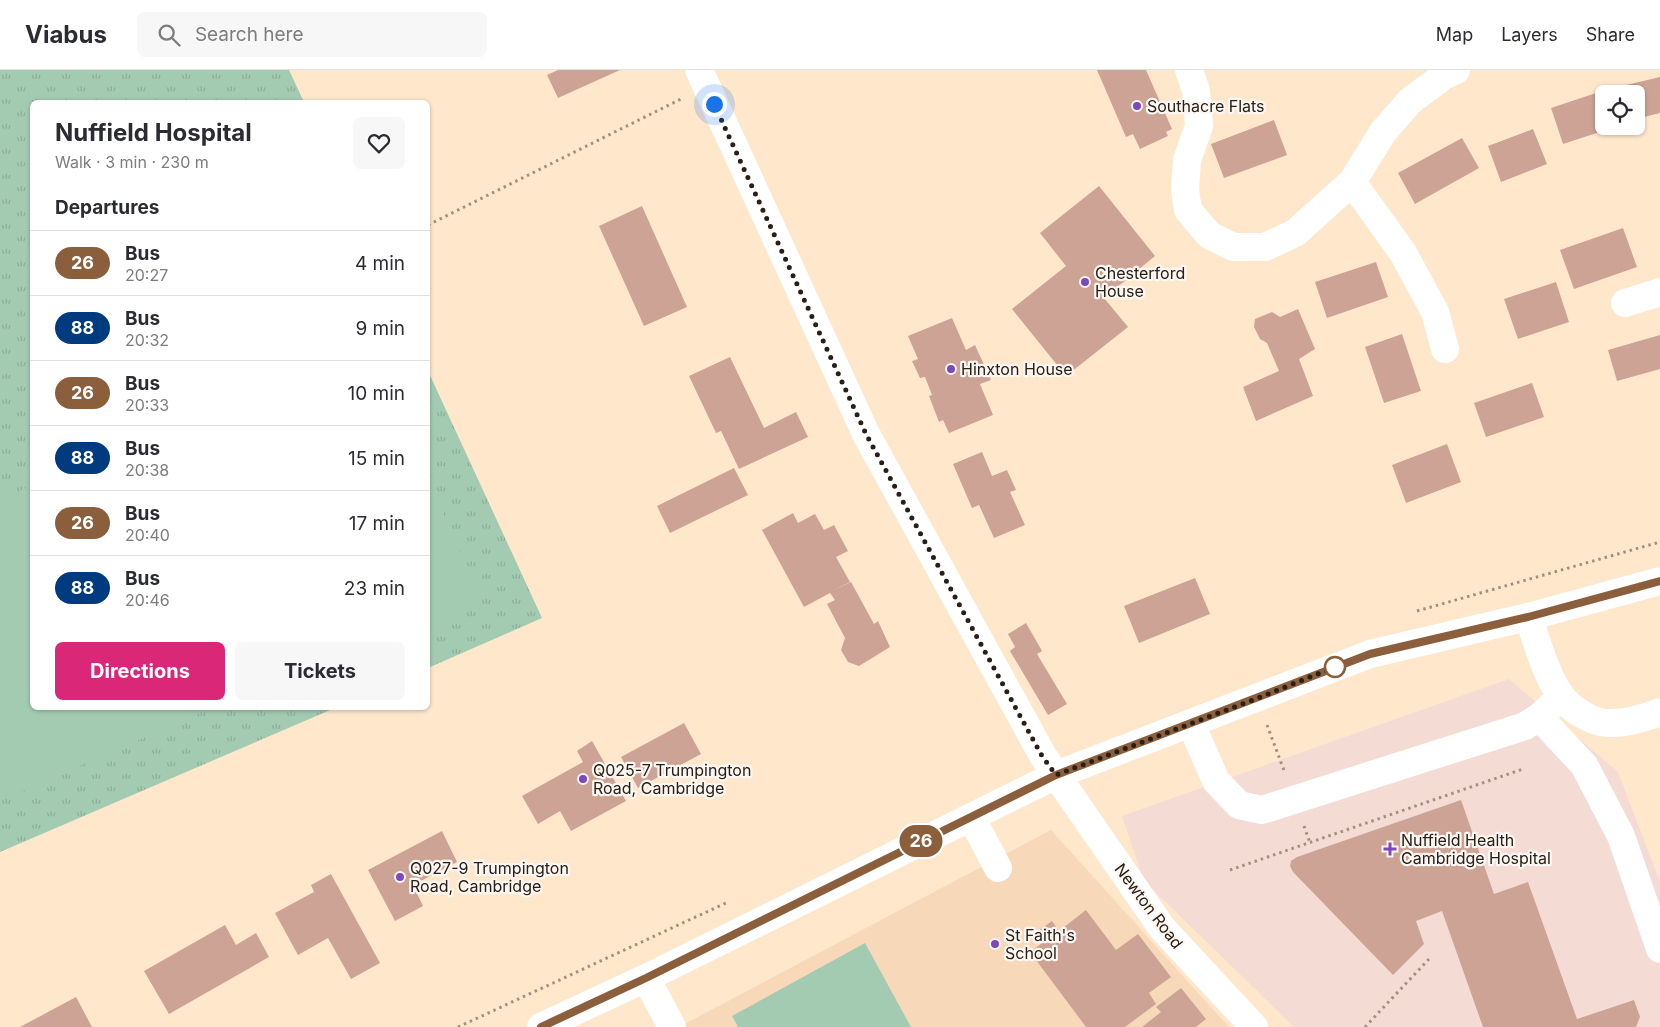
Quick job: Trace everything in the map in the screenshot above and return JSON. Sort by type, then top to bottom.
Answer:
[{"type":"street","points":[[1189,70],[1196,91],[1199,126],[1187,160],[1185,190],[1188,210],[1210,235],[1232,247],[1265,247],[1295,233],[1352,182],[1383,132],[1410,101],[1445,74],[1456,70]]},
{"type":"street","name":"Newton Road","points":[[703,78],[866,434],[1042,756],[1162,928],[1254,1027]]},
{"type":"street","points":[[1352,182],[1403,253],[1435,312],[1445,348]]},
{"type":"street","points":[[1625,302],[1660,292]]},
{"type":"street","points":[[541,1027],[646,978],[1056,775],[1370,654],[1528,617],[1660,581]]},
{"type":"street","points":[[1528,617],[1547,670],[1561,697],[1580,715],[1609,724],[1642,719],[1660,712]]},
{"type":"street","points":[[1191,724],[1216,782],[1239,805],[1262,810],[1525,726],[1539,717],[1561,697]]},
{"type":"street","points":[[1539,717],[1584,766],[1620,836],[1660,948]]},
{"type":"street","points":[[970,817],[998,868]]},
{"type":"street","points":[[646,978],[672,1027]]},
{"type":"path","points":[[430,224],[703,78]]},
{"type":"path","points":[[1409,614],[1660,542]]},
{"type":"path","points":[[1230,870],[1523,769]]},
{"type":"path","points":[[1365,1027],[1429,960]]},
{"type":"shaded area","name":"Nuffield Health Cambridge Hospital","points":[[1509,679],[1618,772],[1660,882],[1660,1027],[1294,1027],[1144,881],[1122,816]]},
{"type":"shaded area","name":"St Faith's School","points":[[1051,830],[1229,1027],[679,1027]]},
{"type":"green space","points":[[0,70],[289,70],[303,100],[30,100],[30,710],[330,710],[0,852]]},
{"type":"green space","points":[[430,375],[542,618],[430,667]]},
{"type":"green space","points":[[430,484],[482,601],[430,625]]},
{"type":"green space","points":[[30,486],[30,710],[206,710],[0,801],[0,500]]},
{"type":"green space","points":[[865,943],[911,1027],[738,1027],[732,1016]]},
{"type":"building","points":[[558,70],[620,70],[558,98],[547,75]]},
{"type":"building","name":"Southacre Flats","points":[[1097,70],[1146,70],[1172,129],[1166,132],[1168,136],[1140,149],[1133,134],[1126,137]]},
{"type":"building","points":[[1660,77],[1660,113],[1645,117],[1645,85],[1626,85]]},
{"type":"building","points":[[1595,93],[1595,134],[1563,144],[1551,108]]},
{"type":"building","points":[[1274,120],[1287,155],[1224,178],[1211,144]]},
{"type":"building","points":[[1533,129],[1547,164],[1501,182],[1488,146]]},
{"type":"building","points":[[1462,138],[1479,168],[1415,204],[1398,173]]},
{"type":"building","name":"Chesterford House","points":[[1099,186],[1155,256],[1104,298],[1128,327],[1066,376],[1012,309],[1066,266],[1040,233]]},
{"type":"building","points":[[642,206],[687,307],[644,326],[599,226]]},
{"type":"building","points":[[1623,228],[1637,267],[1574,289],[1560,250]]},
{"type":"building","points":[[1376,262],[1388,297],[1327,318],[1315,282]]},
{"type":"building","points":[[1556,282],[1569,322],[1518,339],[1504,299]]},
{"type":"building","points":[[1298,309],[1315,349],[1299,359],[1313,396],[1256,421],[1243,387],[1279,371],[1267,343],[1260,339],[1254,327],[1255,319],[1272,312],[1280,317]]},
{"type":"building","name":"Hinxton House","points":[[952,318],[966,350],[975,345],[991,380],[980,384],[993,415],[949,433],[943,420],[939,422],[929,396],[932,395],[925,377],[920,378],[912,361],[918,359],[908,336]]},
{"type":"building","points":[[1402,334],[1421,391],[1384,403],[1365,347]]},
{"type":"building","points":[[1660,335],[1660,369],[1617,381],[1608,350]]},
{"type":"building","points":[[730,357],[764,428],[796,412],[808,437],[739,469],[721,431],[716,433],[689,376]]},
{"type":"building","points":[[1532,383],[1544,417],[1486,437],[1474,403]]},
{"type":"building","points":[[1447,444],[1461,482],[1406,503],[1392,465]]},
{"type":"building","points":[[982,452],[992,476],[1007,470],[1016,490],[1010,492],[1025,525],[994,538],[979,505],[972,508],[953,464]]},
{"type":"building","points":[[734,468],[748,495],[670,533],[657,506]]},
{"type":"building","points":[[793,513],[798,523],[815,514],[824,530],[834,525],[848,551],[836,557],[850,582],[832,591],[851,582],[874,624],[878,621],[890,647],[859,666],[848,662],[841,650],[845,638],[827,604],[835,600],[830,593],[804,607],[762,530]]},
{"type":"building","points":[[1195,578],[1210,614],[1139,643],[1124,606]]},
{"type":"building","points":[[1026,623],[1042,651],[1037,654],[1067,704],[1048,715],[1010,651],[1015,647],[1008,634]]},
{"type":"building","points":[[684,723],[701,754],[638,788],[621,757]]},
{"type":"building","name":"Q025-7 Trumpington Road, Cambridge","points":[[592,741],[626,801],[571,831],[560,811],[538,824],[522,796],[583,762],[577,751]]},
{"type":"building","points":[[1461,800],[1494,894],[1528,882],[1577,1019],[1634,1000],[1640,1017],[1636,1027],[1483,1027],[1442,911],[1416,921],[1424,944],[1393,975],[1293,872],[1290,866],[1291,861],[1297,857]]},
{"type":"building","name":"Q027-9 Trumpington Road, Cambridge","points":[[442,831],[457,862],[413,885],[423,906],[395,921],[368,870]]},
{"type":"building","points":[[331,874],[380,963],[351,979],[328,938],[298,955],[275,913],[314,892],[311,885]]},
{"type":"building","points":[[1086,910],[1116,950],[1138,934],[1171,977],[1149,993],[1156,1004],[1125,1027],[1086,1027],[1030,952],[1045,941],[1038,931],[1052,921],[1059,931]]},
{"type":"building","points":[[225,925],[236,945],[256,933],[269,957],[169,1014],[144,971]]},
{"type":"building","points":[[1181,988],[1206,1019],[1196,1027],[1142,1027],[1161,1012],[1156,1007]]},
{"type":"building","points":[[76,997],[92,1027],[20,1027]]},
{"type":"bus line","name":"26","points":[[541,1027],[646,978],[1056,775],[1370,654],[1528,617],[1660,581]]},
{"type":"place","name":"Southacre Flats","points":[[1137,106]]},
{"type":"place","name":"Chesterford House","points":[[1085,282]]},
{"type":"place","name":"Hinxton House","points":[[951,369]]},
{"type":"place","name":"Q025-7 Trumpington Road, Cambridge","points":[[583,779]]},
{"type":"place","name":"Nuffield Health Cambridge Hospital","points":[[1390,849]]},
{"type":"place","name":"Q027-9 Trumpington Road, Cambridge","points":[[400,877]]},
{"type":"place","name":"St Faith's School","points":[[995,944]]},
{"type":"route","points":[[714,104],[866,434],[1042,756],[1056,775],[1335,667]]}]
